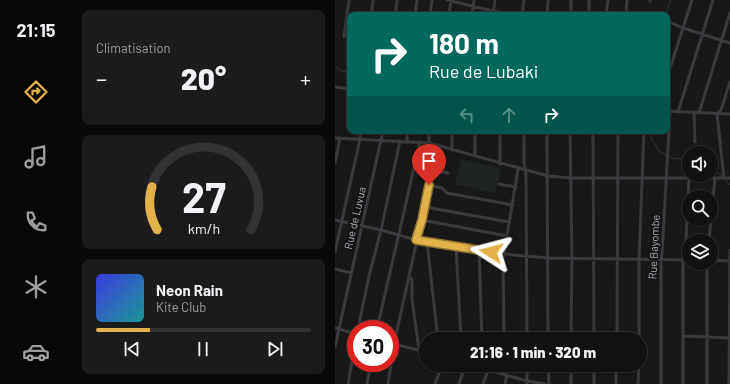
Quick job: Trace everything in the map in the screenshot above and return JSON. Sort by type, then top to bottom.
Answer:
[{"type":"street","points":[[347,12],[349,0]]},
{"type":"street","points":[[371,12],[373,0]]},
{"type":"street","points":[[395,12],[397,0]]},
{"type":"street","points":[[415,12],[417,0]]},
{"type":"street","points":[[430,12],[432,0]]},
{"type":"street","points":[[449,12],[450,0],[499,12]]},
{"type":"street","points":[[472,12],[474,0]]},
{"type":"street","points":[[493,11],[495,0]]},
{"type":"street","points":[[523,0],[523,12]]},
{"type":"street","points":[[547,12],[548,0]]},
{"type":"street","points":[[571,0],[571,12]]},
{"type":"street","points":[[589,0],[589,12]]},
{"type":"street","points":[[606,12],[607,0]]},
{"type":"street","points":[[626,12],[627,0]]},
{"type":"street","points":[[670,69],[692,0]]},
{"type":"street","points":[[678,112],[713,0]]},
{"type":"street","points":[[699,113],[730,13]]},
{"type":"street","points":[[344,37],[347,15]]},
{"type":"street","points":[[670,22],[730,43]]},
{"type":"street","points":[[724,178],[717,114],[721,110],[730,82]]},
{"type":"street","points":[[335,88],[347,89]]},
{"type":"street","points":[[670,111],[730,114]]},
{"type":"street","points":[[694,112],[695,142]]},
{"type":"street","points":[[335,252],[360,134]]},
{"type":"street","name":"Rue de Luvua","points":[[335,347],[337,328],[382,134]]},
{"type":"street","points":[[407,134],[407,141]]},
{"type":"street","points":[[429,134],[429,143]]},
{"type":"street","points":[[452,134],[452,150]]},
{"type":"street","points":[[475,134],[475,156]]},
{"type":"street","points":[[500,134],[500,164]]},
{"type":"street","points":[[524,134],[523,163],[526,176],[527,332]]},
{"type":"street","points":[[547,134],[548,332]]},
{"type":"street","points":[[570,134],[572,258],[571,332]]},
{"type":"street","points":[[593,134],[594,332]]},
{"type":"street","points":[[617,332],[618,134]]},
{"type":"street","points":[[639,332],[639,259],[645,134]]},
{"type":"street","name":"Rue Bayombe","points":[[661,384],[661,259],[668,134]]},
{"type":"street","points":[[335,138],[429,143],[518,169],[548,176],[571,178],[682,178]]},
{"type":"street","points":[[335,163],[340,138]]},
{"type":"street","points":[[360,320],[400,141]]},
{"type":"street","points":[[379,320],[420,142]]},
{"type":"street","points":[[399,322],[438,146]]},
{"type":"street","points":[[504,332],[503,254],[513,205],[518,169]]},
{"type":"street","points":[[433,170],[448,173]]},
{"type":"street","points":[[718,178],[730,178]]},
{"type":"street","points":[[687,234],[689,182]]},
{"type":"street","points":[[710,234],[715,182]]},
{"type":"street","points":[[499,184],[516,187]]},
{"type":"street","points":[[429,185],[442,188],[447,193],[513,205]]},
{"type":"street","points":[[425,206],[509,222]]},
{"type":"street","points":[[335,220],[381,230],[416,240],[503,254],[548,258],[682,260]]},
{"type":"street","points":[[422,220],[507,236]]},
{"type":"street","points":[[427,242],[437,332]]},
{"type":"street","points":[[456,246],[461,332]]},
{"type":"street","points":[[479,250],[482,332]]},
{"type":"street","points":[[729,384],[730,250]]},
{"type":"street","points":[[718,260],[730,261]]},
{"type":"street","points":[[335,269],[351,273]]},
{"type":"street","points":[[683,384],[686,270]]},
{"type":"street","points":[[707,270],[707,384]]},
{"type":"street","points":[[399,345],[419,350],[412,298],[412,279],[409,277]]},
{"type":"street","points":[[337,328],[347,331]]},
{"type":"street","points":[[684,336],[729,338]]},
{"type":"street","points":[[348,384],[350,372]]},
{"type":"street","points":[[367,384],[369,372]]},
{"type":"street","points":[[388,384],[390,372]]},
{"type":"street","points":[[435,384],[439,372]]},
{"type":"street","points":[[459,384],[463,372]]},
{"type":"street","points":[[483,384],[487,372]]},
{"type":"street","points":[[495,372],[527,382],[545,384]]},
{"type":"street","points":[[505,384],[506,372]]},
{"type":"street","points":[[549,372],[549,384]]},
{"type":"street","points":[[571,372],[571,384]]},
{"type":"street","points":[[594,372],[594,384]]},
{"type":"street","points":[[616,372],[616,384]]},
{"type":"street","points":[[639,372],[639,384]]},
{"type":"shaded area","points":[[461,159],[501,168],[495,193],[455,184]]},
{"type":"waterway","points":[[666,12],[671,0]]},
{"type":"waterway","points":[[335,66],[341,71],[347,72]]},
{"type":"waterway","points":[[649,134],[659,151],[666,155]]},
{"type":"waterway","points":[[669,156],[672,158],[682,159]]},
{"type":"waterway","points":[[718,173],[722,176]]},
{"type":"waterway","points":[[724,178],[730,185]]},
{"type":"route","points":[[429,185],[422,220],[416,240],[491,252]]}]
